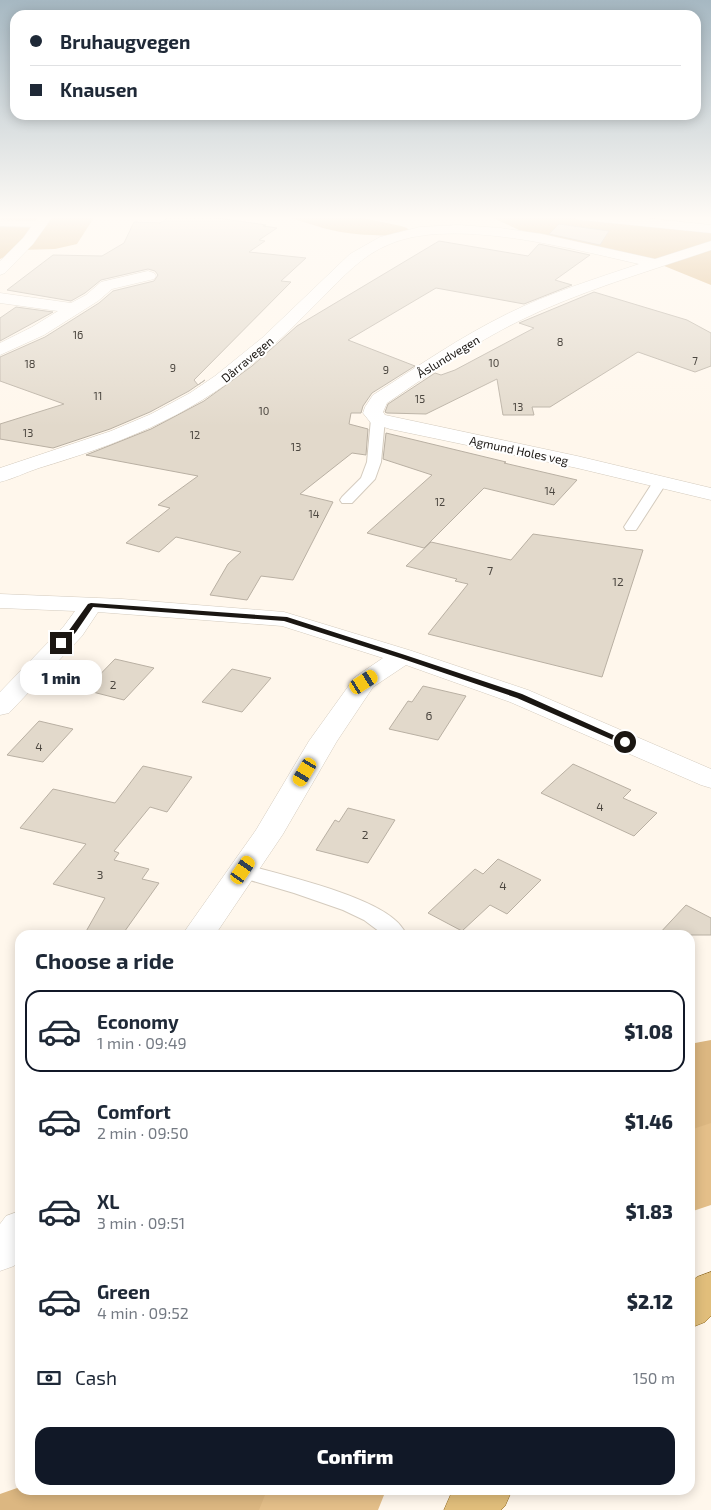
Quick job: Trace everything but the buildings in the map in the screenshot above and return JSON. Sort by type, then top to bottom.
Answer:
[{"type":"main road","points":[[695,1304],[711,1290]]},
{"type":"main road","points":[[467,1510],[484,1495]]},
{"type":"street","points":[[0,350],[38,331],[92,298],[105,286]]},
{"type":"street","name":"Dårravegen","points":[[0,476],[66,454],[170,412],[210,388],[248,359],[325,286]]},
{"type":"street","name":"Åslundvegen","points":[[378,419],[373,413],[374,406],[380,399],[459,348],[514,317],[551,300],[588,286]]},
{"type":"street","points":[[0,298],[74,308]]},
{"type":"street","name":"Agmund Holes veg","points":[[378,419],[532,452],[711,494]]},
{"type":"street","points":[[0,601],[91,605],[284,619],[403,656],[519,696],[711,779]]},
{"type":"street","points":[[0,707],[73,631],[91,605]]},
{"type":"street","points":[[201,930],[268,834],[323,741],[364,682],[403,656]]},
{"type":"street","points":[[0,1254],[15,1234]]},
{"type":"lane","name":"Åslundvegen","points":[[347,500],[368,479],[374,462],[378,419]]},
{"type":"lane","points":[[632,527],[660,482]]},
{"type":"lane","points":[[243,870],[352,906],[389,924],[393,930]]},
{"type":"shaded area","points":[[711,1040],[711,1128],[695,1139],[695,1043]]},
{"type":"shaded area","points":[[15,1489],[15,1495],[374,1495],[373,1510],[0,1510],[0,1494]]},
{"type":"waterway","points":[[695,1172],[711,1158]]},
{"type":"waterway","points":[[311,1510],[328,1495]]},
{"type":"route","points":[[61,643],[73,631],[91,605],[284,619],[403,656],[519,696],[625,742]]}]
